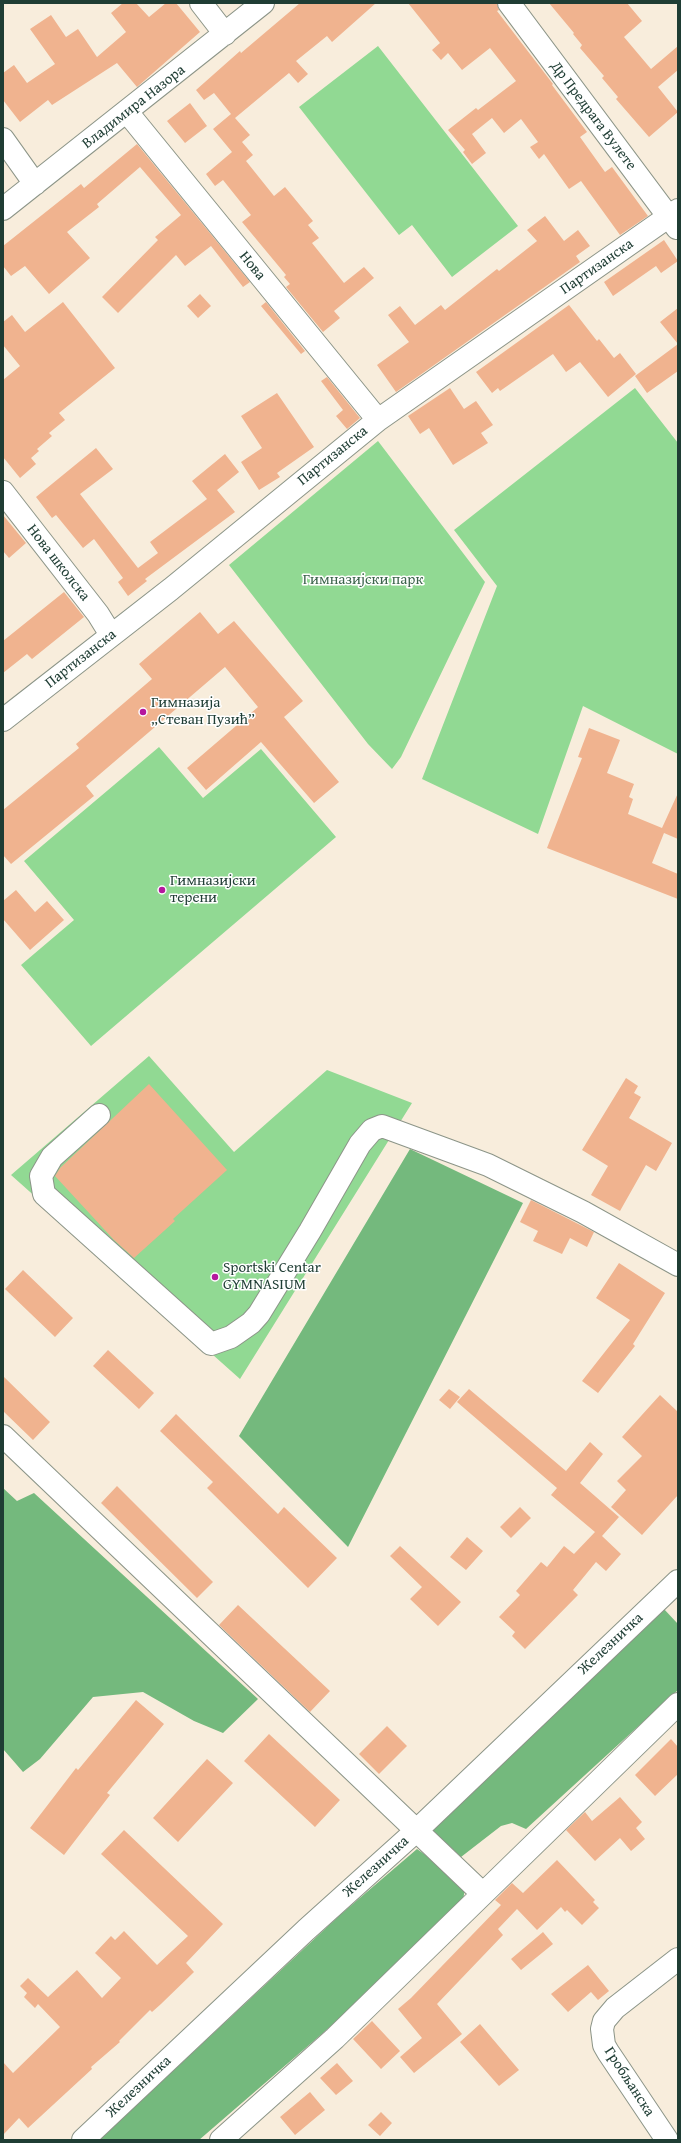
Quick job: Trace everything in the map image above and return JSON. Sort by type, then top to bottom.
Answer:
[{"type":"street","points":[[201,3],[225,34]]},
{"type":"street","name":"Владимира Назора","points":[[5,205],[35,184],[127,112],[263,3]]},
{"type":"street","name":"Др Предрага Вулете","points":[[509,3],[675,218]]},
{"type":"street","name":"Нова","points":[[127,112],[378,420]]},
{"type":"street","points":[[3,139],[35,184]]},
{"type":"street","name":"Партизанска","points":[[3,720],[171,589],[378,420],[675,218]]},
{"type":"street","name":"Нова школска","points":[[3,492],[98,614],[111,635]]},
{"type":"street","points":[[99,1115],[52,1157],[41,1176],[44,1194],[211,1344],[231,1337],[251,1323],[259,1314],[310,1231],[360,1144],[372,1130],[382,1126],[488,1164],[583,1212],[678,1265]]},
{"type":"street","points":[[3,1436],[483,1894]]},
{"type":"street","name":"Железничка","points":[[83,2140],[306,1930],[416,1831],[674,1593]]},
{"type":"street","points":[[221,2140],[335,2038],[678,1704]]},
{"type":"street","name":"Гробљанска","points":[[667,2140],[608,2052],[603,2041],[602,2029],[607,2017],[615,2008],[678,1959]]},
{"type":"green space","points":[[378,46],[518,226],[452,277],[412,225],[399,235],[299,107]]},
{"type":"green space","points":[[635,388],[678,443],[678,754],[583,706],[538,834],[422,779],[497,586],[454,530]]},
{"type":"green space","name":"Гимназијски парк","points":[[378,441],[485,582],[401,757],[392,769],[368,744],[229,565]]},
{"type":"green space","name":"Гимназијски терени","points":[[159,747],[203,798],[261,749],[336,837],[91,1046],[21,965],[74,920],[24,861]]},
{"type":"green space","name":"Sportski Centar GYMNASIUM","points":[[149,1056],[234,1152],[327,1070],[412,1103],[240,1379],[11,1175]]},
{"type":"green space","points":[[410,1149],[523,1203],[348,1547],[239,1436]]},
{"type":"green space","points":[[3,1488],[17,1501],[34,1493],[258,1699],[223,1733],[194,1721],[143,1692],[93,1697],[40,1759],[23,1772],[3,1749]]},
{"type":"green space","points":[[663,1608],[678,1624],[678,1690],[526,1829],[512,1823],[501,1826],[461,1857],[431,1829]]},
{"type":"green space","points":[[417,1849],[448,1871],[465,1889],[463,1900],[353,2007],[199,2140],[99,2140],[340,1915]]},
{"type":"building","points":[[123,3],[136,3],[149,17],[166,3],[176,3],[200,32],[137,87],[117,63],[52,105],[48,100],[20,122],[3,100],[3,73],[14,65],[27,83],[55,64],[30,29],[51,15],[66,37],[78,29],[97,57],[126,32],[111,13]]},
{"type":"building","points":[[300,3],[376,3],[332,42],[327,36],[296,61],[308,74],[298,83],[289,73],[235,118],[250,135],[242,142],[253,155],[246,161],[274,196],[285,187],[313,221],[308,225],[319,238],[312,243],[344,283],[364,267],[374,278],[334,311],[340,318],[323,332],[286,287],[290,284],[284,277],[286,275],[242,222],[251,215],[223,180],[215,186],[206,174],[232,152],[213,129],[231,114],[214,93],[204,100],[196,90],[240,51],[241,53]]},
{"type":"building","points":[[408,3],[497,3],[499,10],[497,11],[553,84],[552,85],[587,132],[580,137],[605,172],[612,167],[648,216],[620,235],[581,181],[569,189],[544,154],[539,159],[530,147],[538,142],[521,119],[504,133],[492,118],[472,134],[486,153],[472,164],[463,152],[465,150],[448,130],[476,108],[478,110],[516,81],[490,48],[462,70],[448,53],[441,60],[432,50],[440,43]]},
{"type":"building","points":[[549,3],[627,3],[642,21],[624,37],[651,69],[678,46],[678,70],[658,87],[678,112],[649,137],[616,99],[618,97],[602,78],[604,76],[580,48],[582,45],[573,34],[574,33]]},
{"type":"building","points":[[190,103],[207,126],[185,143],[167,121]]},
{"type":"building","points":[[137,144],[250,282],[243,287],[211,246],[185,266],[176,255],[118,313],[102,297],[158,240],[155,237],[181,215],[140,167],[97,204],[99,207],[67,232],[90,258],[49,294],[25,266],[11,276],[3,266],[3,246],[81,184],[84,188]]},
{"type":"building","points":[[545,216],[564,241],[578,230],[590,246],[576,256],[580,262],[396,392],[377,365],[409,342],[388,315],[400,306],[415,325],[441,305],[445,310],[497,269],[499,271],[537,241],[527,230]]},
{"type":"building","points":[[664,240],[678,261],[661,273],[656,266],[613,296],[604,282]]},
{"type":"building","points":[[200,294],[211,306],[198,318],[187,306]]},
{"type":"building","points":[[63,302],[115,368],[59,413],[65,420],[49,433],[52,436],[37,449],[39,451],[31,458],[36,464],[20,478],[3,457],[3,380],[20,366],[3,345],[3,322],[12,315],[25,332]]},
{"type":"building","points":[[266,302],[305,351],[301,354],[261,306]]},
{"type":"building","points":[[569,305],[597,341],[599,339],[614,358],[620,353],[636,374],[608,397],[580,362],[566,372],[553,354],[500,391],[498,388],[492,393],[476,372]]},
{"type":"building","points":[[678,308],[678,344],[660,322]]},
{"type":"building","points":[[678,344],[678,371],[647,393],[635,376]]},
{"type":"building","points":[[327,377],[360,418],[347,429],[336,416],[343,410],[321,381]]},
{"type":"building","points":[[450,388],[464,409],[476,401],[493,425],[481,433],[488,443],[453,465],[429,428],[420,434],[408,416]]},
{"type":"building","points":[[277,393],[314,447],[277,473],[280,477],[259,490],[241,462],[262,448],[241,416]]},
{"type":"building","points":[[96,448],[113,469],[80,494],[138,568],[158,553],[150,542],[207,499],[192,481],[225,454],[239,472],[217,490],[235,512],[145,579],[147,581],[128,596],[118,582],[123,578],[94,539],[83,548],[56,515],[52,518],[36,497]]},
{"type":"building","points":[[3,515],[26,543],[9,558],[3,551]]},
{"type":"building","points":[[64,592],[84,617],[32,659],[27,654],[3,673],[3,641]]},
{"type":"building","name":"Гимназија „Стеван Пузић”","points":[[200,612],[218,634],[234,621],[303,701],[284,717],[339,782],[314,803],[261,742],[206,790],[187,768],[258,707],[225,667],[86,786],[94,796],[11,864],[3,855],[3,810],[79,748],[76,744],[152,679],[139,664]]},
{"type":"building","points":[[589,728],[620,740],[607,773],[634,784],[629,797],[633,799],[628,814],[662,828],[678,793],[678,839],[664,833],[652,863],[678,874],[678,899],[547,848],[582,758],[578,757]]},
{"type":"building","points":[[16,890],[35,912],[47,901],[64,920],[30,950],[3,919],[3,901]]},
{"type":"building","points":[[626,1078],[638,1086],[634,1093],[641,1097],[629,1118],[672,1143],[656,1171],[646,1165],[620,1211],[591,1195],[608,1166],[582,1150]]},
{"type":"building","points":[[149,1084],[227,1170],[173,1219],[175,1221],[134,1258],[114,1240],[55,1176],[60,1168]]},
{"type":"building","points":[[531,1200],[594,1232],[587,1247],[570,1238],[562,1254],[533,1241],[538,1231],[520,1222]]},
{"type":"building","points":[[619,1263],[665,1293],[633,1344],[635,1346],[598,1393],[582,1381],[630,1320],[596,1298]]},
{"type":"building","points":[[23,1270],[73,1318],[55,1337],[5,1289]]},
{"type":"building","points":[[108,1350],[154,1393],[139,1409],[93,1366]]},
{"type":"building","points":[[3,1376],[50,1422],[33,1440],[3,1411]]},
{"type":"building","points":[[449,1389],[460,1397],[450,1409],[439,1400]]},
{"type":"building","points":[[469,1389],[566,1471],[590,1442],[603,1454],[580,1483],[619,1517],[602,1536],[621,1554],[606,1571],[596,1562],[573,1590],[578,1595],[525,1649],[512,1636],[515,1632],[499,1617],[520,1595],[516,1591],[541,1562],[547,1567],[564,1546],[574,1554],[595,1532],[551,1495],[557,1488],[457,1402]]},
{"type":"building","points":[[660,1395],[678,1412],[678,1495],[642,1535],[611,1507],[626,1490],[617,1481],[642,1456],[622,1437]]},
{"type":"building","points":[[176,1414],[278,1514],[284,1507],[337,1558],[308,1588],[207,1488],[213,1482],[160,1431]]},
{"type":"building","points":[[117,1486],[213,1582],[197,1598],[101,1503]]},
{"type":"building","points":[[520,1507],[531,1518],[511,1538],[500,1527]]},
{"type":"building","points":[[467,1537],[483,1551],[466,1570],[450,1557]]},
{"type":"building","points":[[400,1546],[461,1602],[438,1626],[410,1599],[422,1587],[390,1556]]},
{"type":"building","points":[[238,1605],[330,1691],[310,1712],[219,1625]]},
{"type":"building","points":[[136,1700],[164,1724],[107,1793],[110,1795],[64,1855],[30,1828],[76,1768],[78,1770]]},
{"type":"building","points":[[387,1726],[407,1746],[379,1774],[359,1754]]},
{"type":"building","points":[[269,1734],[340,1800],[315,1827],[244,1761]]},
{"type":"building","points":[[671,1739],[678,1747],[678,1774],[655,1796],[635,1775]]},
{"type":"building","points":[[207,1759],[233,1783],[178,1842],[153,1818]]},
{"type":"building","points":[[620,1797],[642,1822],[636,1828],[645,1839],[631,1851],[620,1838],[595,1861],[566,1830],[585,1812],[592,1821]]},
{"type":"building","points":[[124,1830],[223,1924],[186,1963],[194,1972],[161,2004],[152,2012],[150,2010],[119,2041],[120,2042],[91,2067],[92,2069],[28,2128],[19,2118],[3,2135],[3,2062],[13,2073],[60,2027],[38,2004],[35,2008],[24,1997],[27,1993],[20,1986],[28,1978],[48,1997],[77,1970],[102,1998],[121,1978],[95,1953],[111,1936],[115,1940],[124,1931],[157,1965],[188,1936],[101,1854]]},
{"type":"building","points":[[557,1860],[595,1900],[593,1902],[599,1908],[582,1925],[567,1910],[565,1912],[561,1907],[537,1930],[517,1909],[498,1929],[503,1935],[437,2004],[462,2034],[414,2073],[400,2057],[422,2038],[398,2009],[411,1998],[501,1905],[495,1900],[512,1883],[523,1893]]},
{"type":"building","points":[[543,1932],[553,1944],[521,1970],[511,1959]]},
{"type":"building","points":[[588,1965],[609,1991],[598,2000],[591,1992],[568,2012],[551,1994]]},
{"type":"building","points":[[372,2021],[400,2051],[381,2069],[353,2039]]},
{"type":"building","points":[[480,2024],[519,2070],[499,2086],[460,2042]]},
{"type":"building","points":[[337,2063],[353,2081],[336,2095],[320,2078]]},
{"type":"building","points":[[310,2092],[325,2110],[295,2135],[280,2117]]},
{"type":"building","points":[[381,2112],[392,2123],[380,2136],[368,2125]]},
{"type":"place","name":"Гимназија „Стеван Пузић”","points":[[143,712]]},
{"type":"place","name":"Гимназијски терени","points":[[162,890]]},
{"type":"place","name":"Sportski Centar GYMNASIUM","points":[[215,1277]]}]
